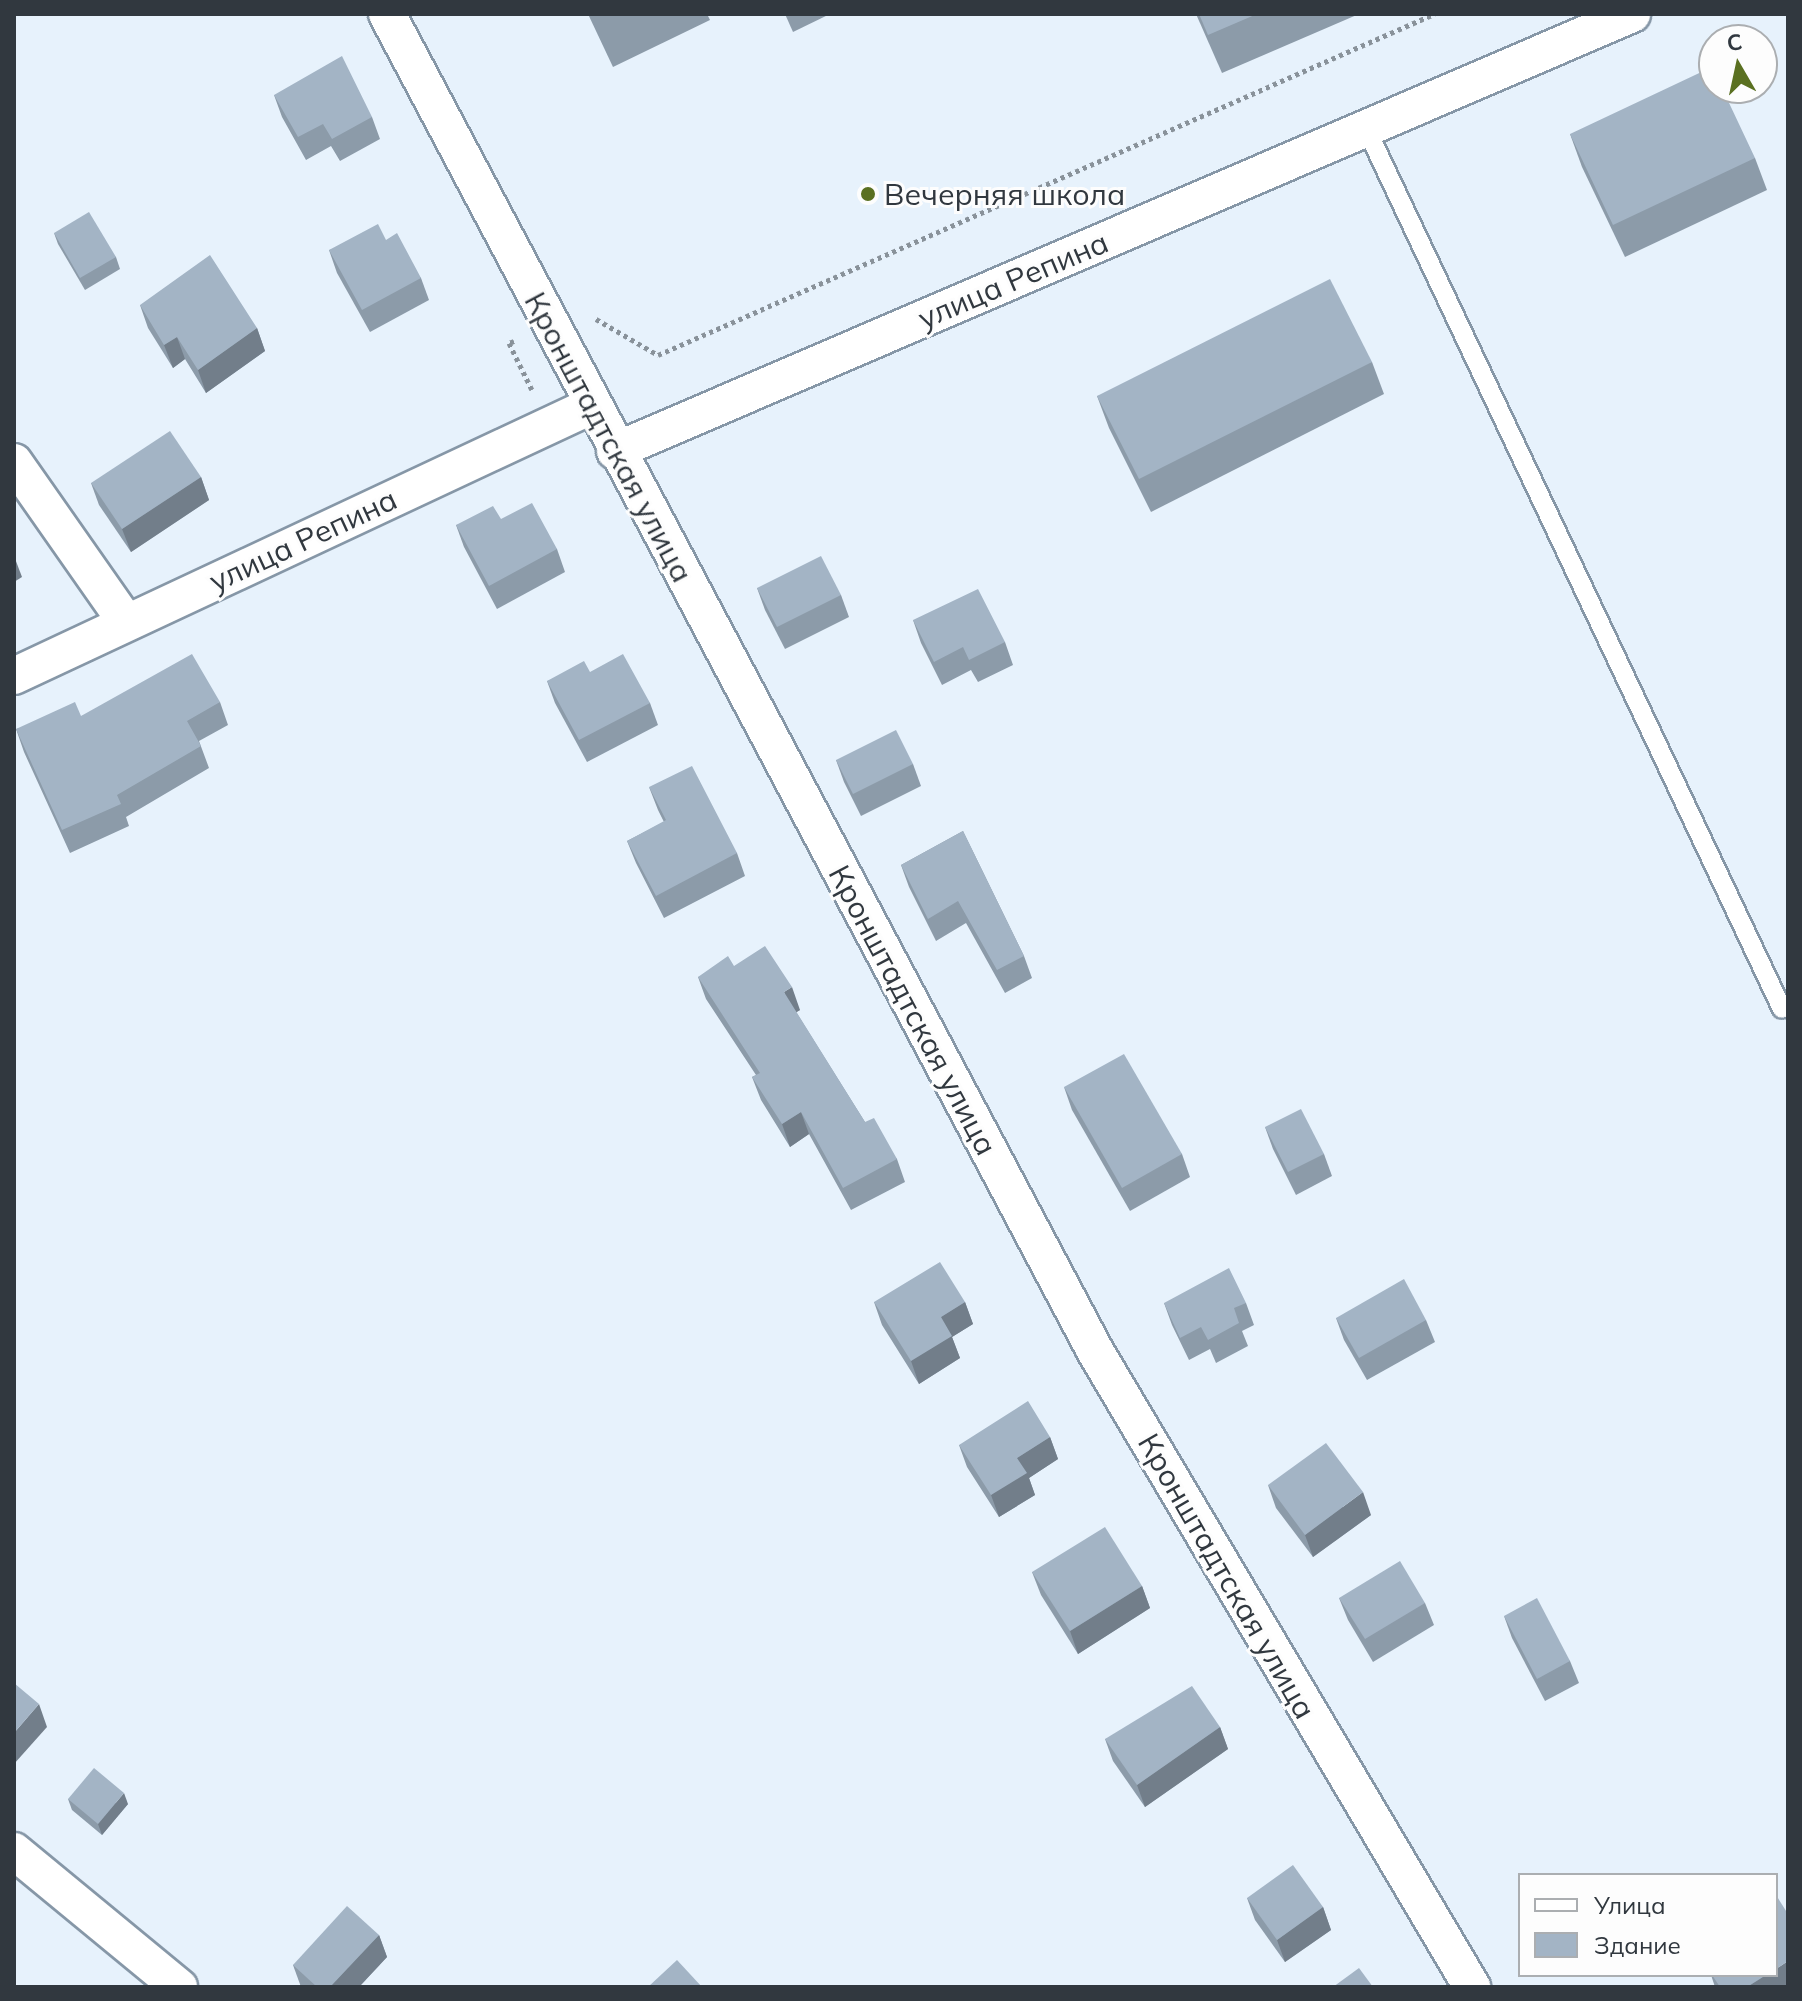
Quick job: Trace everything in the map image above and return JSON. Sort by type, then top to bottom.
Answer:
[{"type":"street","name":"Кронштадтская улица","points":[[387,14],[615,451],[1094,1349],[1472,1987]]},
{"type":"street","name":"улица Репина","points":[[615,451],[1632,14]]},
{"type":"street","name":"улица Репина","points":[[14,676],[593,405]]},
{"type":"street","points":[[14,462],[126,622]]},
{"type":"street","points":[[14,1851],[179,1987]]},
{"type":"lane","points":[[1366,128],[1782,1009]]},
{"type":"path","points":[[585,312],[658,355],[1434,14]]},
{"type":"building","points":[[1199,14],[1257,14],[1208,35]]},
{"type":"building","points":[[342,56],[372,117],[332,139],[323,124],[298,137],[274,95]]},
{"type":"building","points":[[1698,74],[1698,104],[1730,104],[1755,158],[1613,225],[1570,134]]},
{"type":"building","points":[[89,212],[116,257],[80,278],[54,233]]},
{"type":"building","points":[[378,224],[386,240],[397,233],[421,278],[362,310],[329,250]]},
{"type":"building","points":[[210,255],[257,328],[198,370],[177,337],[164,345],[140,305]]},
{"type":"building","points":[[1330,279],[1372,362],[1139,479],[1097,396]]},
{"type":"building","points":[[170,431],[201,477],[122,529],[91,483]]},
{"type":"building","points":[[532,503],[557,549],[489,586],[456,525],[493,506],[501,519]]},
{"type":"building","points":[[821,556],[841,595],[777,627],[757,588]]},
{"type":"building","points":[[978,589],[1005,642],[969,660],[963,647],[934,662],[913,620]]},
{"type":"building","points":[[192,654],[220,702],[187,721],[201,746],[117,795],[121,804],[62,830],[16,729],[75,702],[81,716]]},
{"type":"building","points":[[623,654],[650,703],[579,740],[547,681],[584,661],[590,672]]},
{"type":"building","points":[[896,730],[913,764],[853,794],[836,760]]},
{"type":"building","points":[[692,766],[737,853],[656,896],[627,841],[666,820],[649,787]]},
{"type":"building","points":[[963,831],[1024,956],[997,970],[958,901],[928,919],[901,865]]},
{"type":"building","points":[[765,946],[792,987],[784,992],[865,1122],[874,1118],[897,1159],[843,1188],[801,1112],[782,1124],[752,1077],[760,1073],[698,977],[728,956],[734,966]]},
{"type":"building","points":[[1124,1054],[1182,1154],[1122,1188],[1064,1087]]},
{"type":"building","points":[[1301,1109],[1324,1154],[1288,1172],[1265,1127]]},
{"type":"building","points":[[940,1262],[965,1302],[941,1317],[952,1336],[911,1361],[874,1302]]},
{"type":"building","points":[[1229,1268],[1246,1303],[1234,1308],[1239,1323],[1208,1340],[1201,1327],[1180,1338],[1164,1303]]},
{"type":"building","points":[[1404,1279],[1426,1320],[1359,1358],[1336,1318]]},
{"type":"building","points":[[1028,1401],[1050,1437],[1017,1458],[1027,1473],[991,1495],[959,1445]]},
{"type":"building","points":[[1326,1443],[1363,1492],[1305,1535],[1268,1485]]},
{"type":"building","points":[[1105,1527],[1142,1586],[1070,1631],[1032,1572]]},
{"type":"building","points":[[1400,1561],[1425,1603],[1365,1639],[1339,1598]]},
{"type":"building","points":[[1537,1598],[1570,1661],[1537,1679],[1504,1616]]},
{"type":"building","points":[[14,1683],[39,1704],[14,1733]]},
{"type":"building","points":[[1192,1686],[1220,1727],[1137,1785],[1105,1739]]},
{"type":"building","points":[[94,1768],[124,1793],[98,1824],[68,1799]]},
{"type":"building","points":[[1293,1865],[1323,1907],[1277,1940],[1247,1898]]},
{"type":"building","points":[[1778,1898],[1788,1914],[1788,1961],[1778,1968]]},
{"type":"building","points":[[347,1906],[379,1935],[330,1987],[317,1987],[293,1965]]},
{"type":"building","points":[[677,1960],[702,1987],[648,1987]]},
{"type":"building","points":[[1359,1968],[1373,1987],[1333,1987]]},
{"type":"building","points":[[1713,1977],[1763,1977],[1747,1987],[1720,1987]]},
{"type":"place","name":"Вечерняя школа","points":[[868,194]]}]
